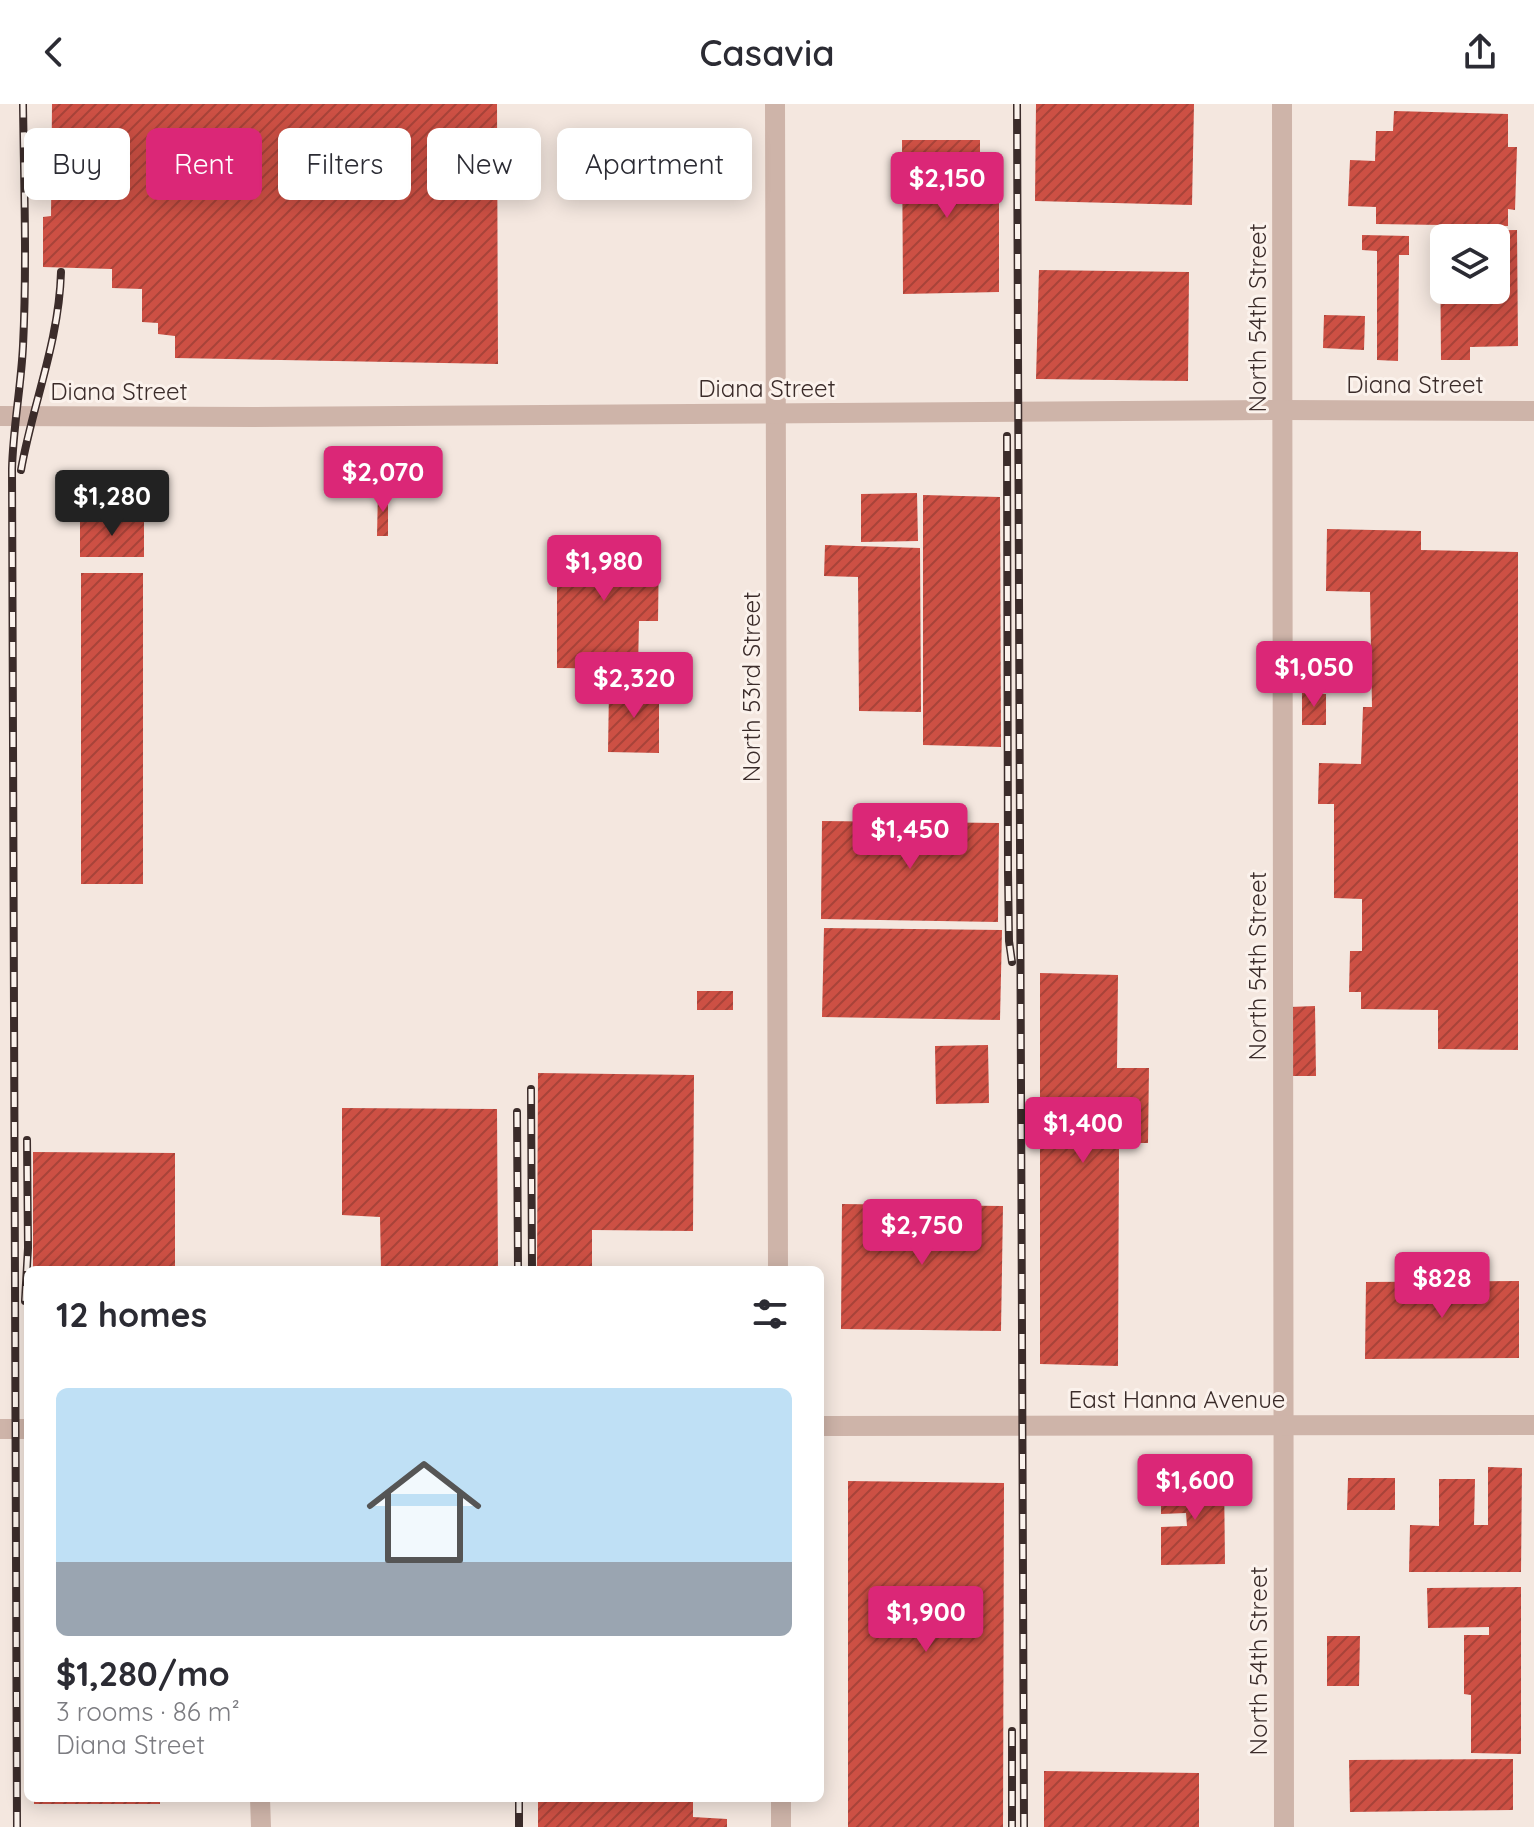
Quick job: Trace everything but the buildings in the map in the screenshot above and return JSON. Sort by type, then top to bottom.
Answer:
[{"type":"street","name":"North 53rd Street","points":[[775,104],[778,1266]]},
{"type":"street","name":"North 54th Street","points":[[1282,104],[1284,1827]]},
{"type":"street","name":"Diana Street","points":[[0,416],[1534,411]]},
{"type":"street","name":"East Hanna Avenue","points":[[824,1426],[1534,1425]]},
{"type":"street","points":[[0,1429],[24,1429]]},
{"type":"street","points":[[260,1802],[261,1827]]},
{"type":"street","points":[[781,1802],[781,1827]]},
{"type":"railway","points":[[17,1827],[12,469],[24,316],[23,104]]},
{"type":"railway","points":[[1017,104],[1024,1827]]},
{"type":"railway","points":[[21,470],[51,348],[61,272]]},
{"type":"railway","points":[[1007,436],[1008,872],[1012,962]]},
{"type":"railway","points":[[531,1089],[532,1266]]},
{"type":"railway","points":[[517,1112],[518,1266]]},
{"type":"railway","points":[[27,1140],[27,1266]]},
{"type":"railway","points":[[1012,1731],[1012,1827]]},
{"type":"railway","points":[[519,1802],[519,1827]]}]
